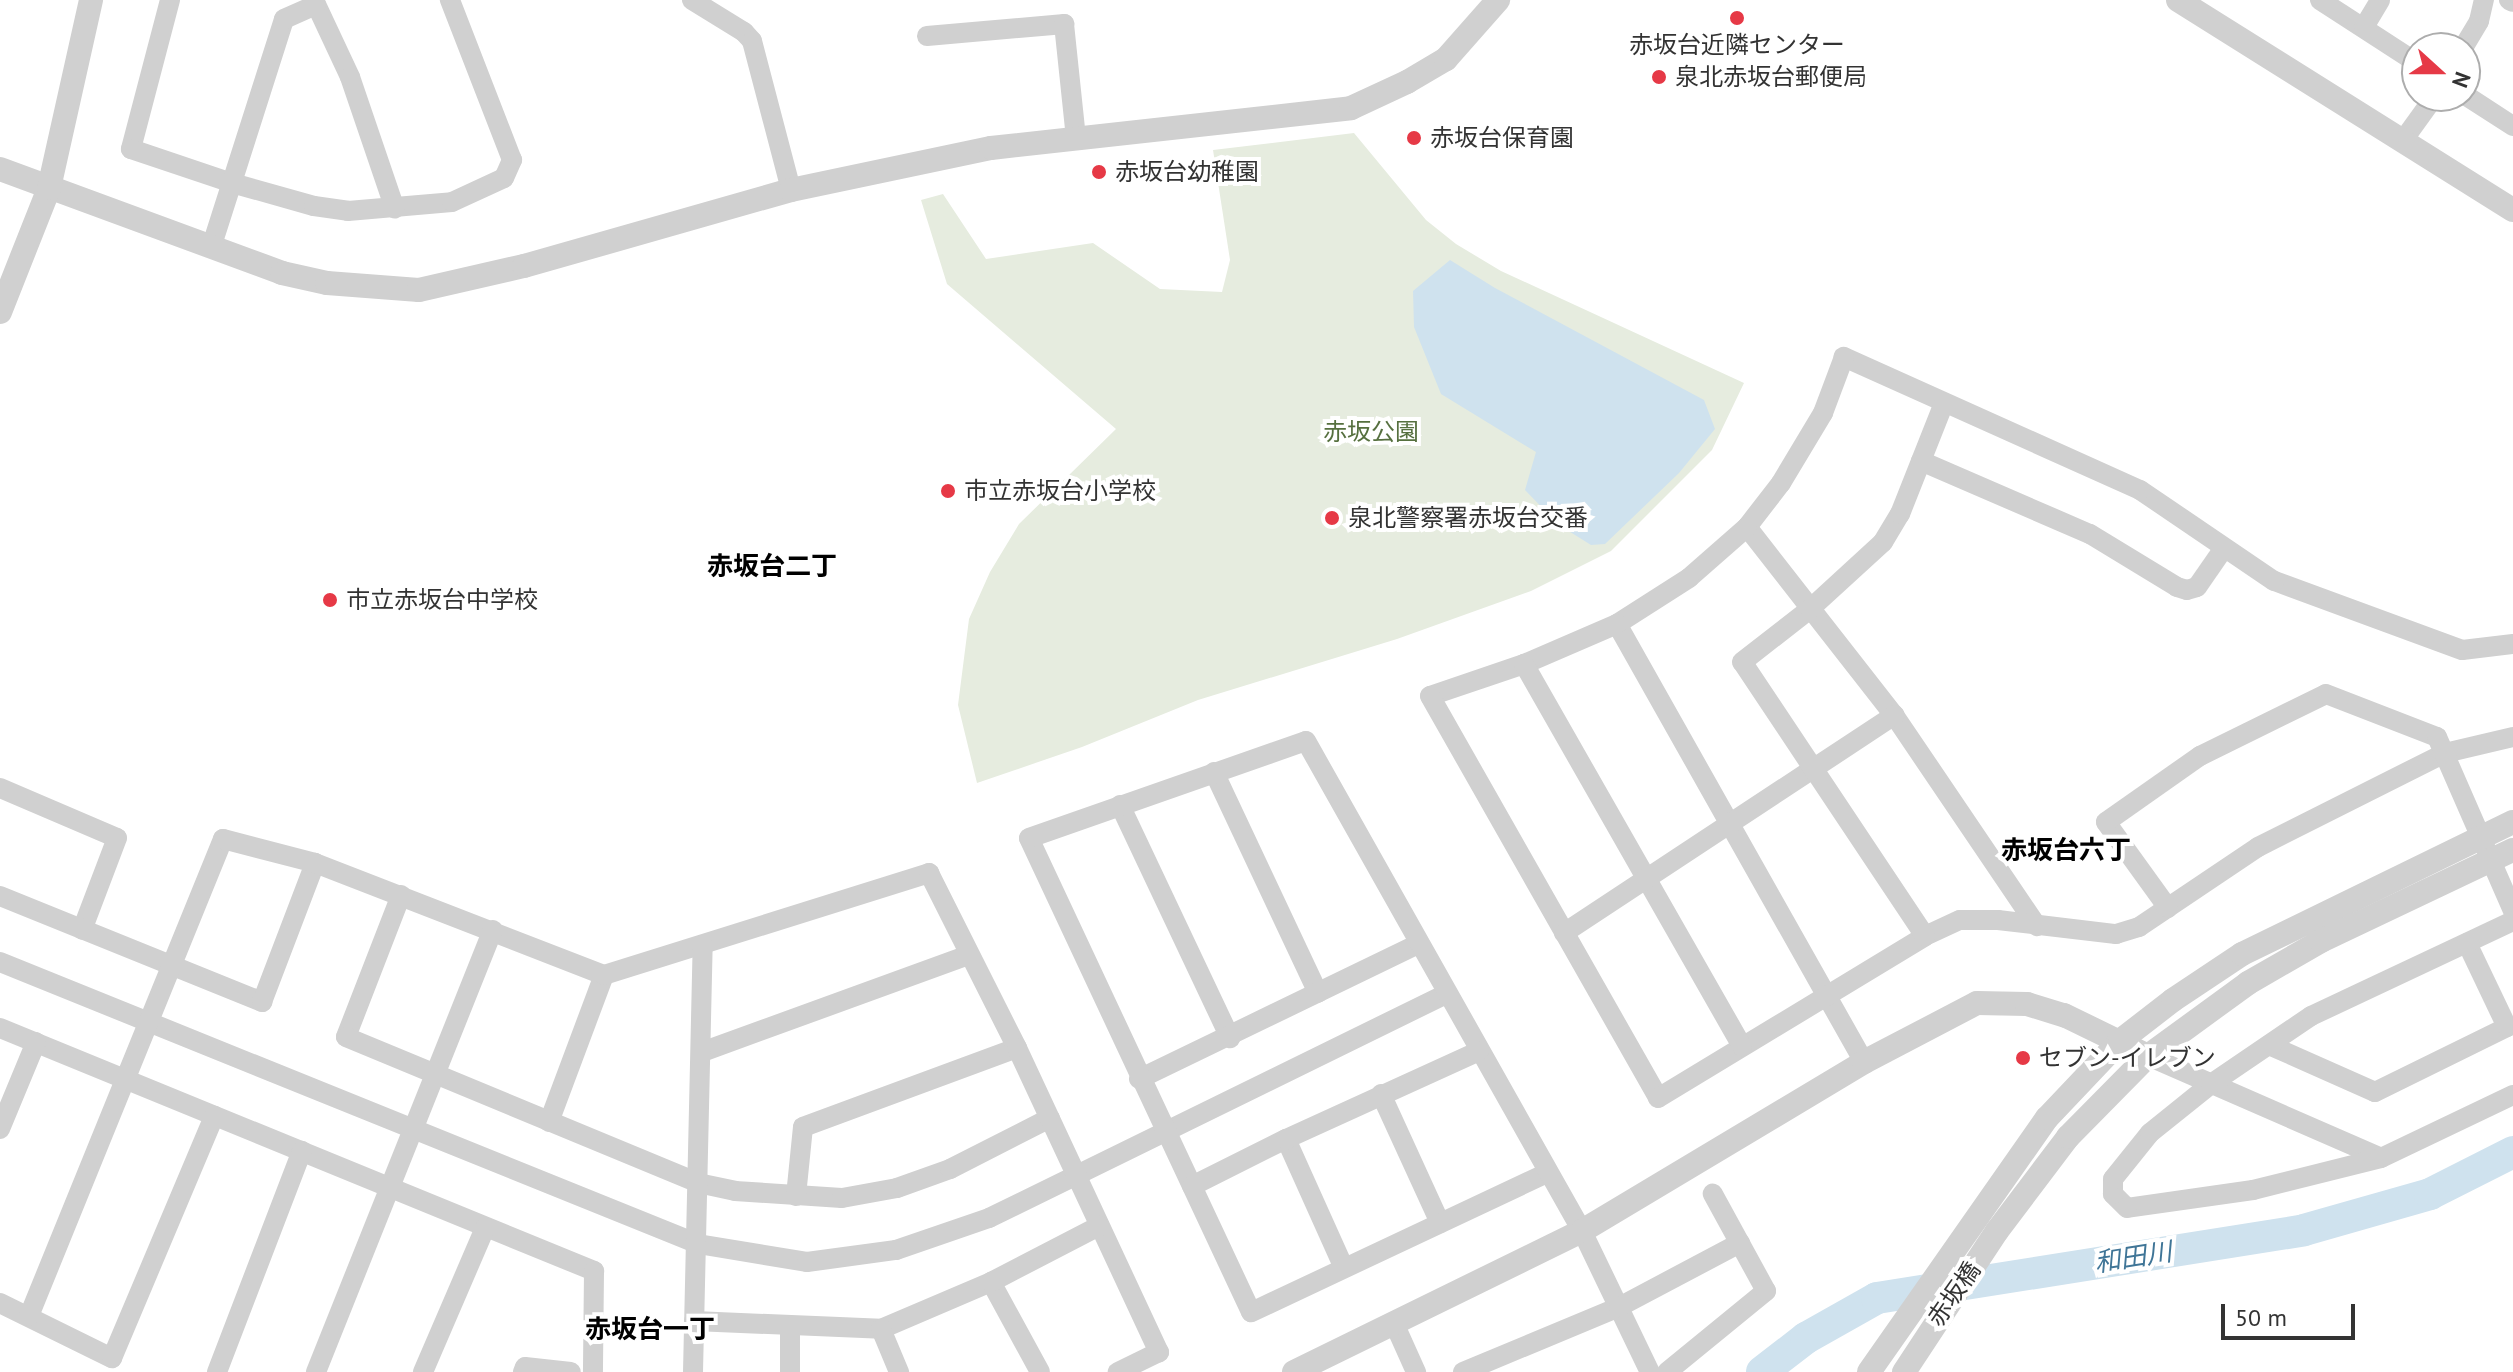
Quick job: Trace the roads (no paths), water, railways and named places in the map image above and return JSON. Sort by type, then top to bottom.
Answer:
[{"type":"street","points":[[0,312],[49,188],[91,0]]},
{"type":"street","points":[[170,0],[131,149],[232,183],[314,206],[348,211],[452,202],[504,178],[512,160],[450,0]]},
{"type":"street","points":[[692,0],[744,32],[752,41],[791,190]]},
{"type":"street","points":[[0,169],[282,273],[327,283],[419,290],[524,266],[791,190],[991,148],[1351,108],[1407,82],[1446,59],[1498,0]]},
{"type":"street","points":[[2178,0],[2513,210]]},
{"type":"street","points":[[2320,0],[2401,52]]},
{"type":"street","points":[[2364,27],[2380,0]]},
{"type":"street","points":[[2472,32],[2479,21],[2484,0]]},
{"type":"street","points":[[211,248],[284,19],[315,2],[350,77],[395,209]]},
{"type":"street","points":[[927,36],[1064,24],[1076,139]]},
{"type":"street","points":[[2481,105],[2513,126]]},
{"type":"street","points":[[2404,139],[2423,112]]},
{"type":"street","points":[[2513,644],[2462,650],[2402,631],[2274,581],[2140,490],[1844,357],[1823,413],[1802,453],[1747,527],[1689,578],[1617,624],[1524,664],[1430,696],[1658,1098],[1925,936],[1960,920],[2116,934],[2139,927],[2258,847],[2445,753],[2513,737]]},
{"type":"street","points":[[1925,936],[1742,662],[1810,609],[1883,542],[1900,514],[1944,403]]},
{"type":"street","points":[[1921,461],[2090,534],[2187,590],[2197,587],[2224,548]]},
{"type":"street","points":[[1747,527],[1894,715],[2037,926]]},
{"type":"street","points":[[1617,624],[1864,1062]]},
{"type":"street","points":[[1524,664],[1742,1046]]},
{"type":"street","points":[[2168,908],[2106,822],[2200,756],[2326,694],[2437,737],[2481,835],[2502,855],[2513,911]]},
{"type":"street","points":[[1564,933],[1894,715]]},
{"type":"street","points":[[1547,1173],[1251,1312],[1168,1132],[1139,1079],[1029,838],[1306,741],[1582,1231],[1650,1372]]},
{"type":"street","points":[[1214,772],[1318,993]]},
{"type":"street","points":[[0,788],[117,838],[82,930]]},
{"type":"street","points":[[1120,805],[1230,1038]]},
{"type":"street","name":"赤坂橋","points":[[1869,1372],[2047,1118],[2120,1041],[2173,1000],[2242,954],[2513,822]]},
{"type":"street","points":[[29,1316],[223,839],[315,863],[604,975],[929,873],[1017,1048],[1159,1352],[1118,1372]]},
{"type":"street","name":"赤坂橋","points":[[1904,1372],[1926,1334],[2068,1137],[2148,1056],[2248,983],[2321,941],[2502,855]]},
{"type":"street","points":[[0,896],[262,1002],[315,863]]},
{"type":"street","points":[[401,895],[346,1037],[698,1183],[796,1196],[842,1198],[897,1188],[950,1169],[1050,1118]]},
{"type":"street","points":[[2513,921],[2311,1016],[2211,1084],[2150,1133],[2113,1179],[2113,1194],[2127,1208],[2253,1190],[2381,1158],[2513,1095]]},
{"type":"street","points":[[316,1372],[493,930]]},
{"type":"street","points":[[2269,1045],[2375,1092],[2507,1027],[2467,943]]},
{"type":"street","points":[[1139,1079],[1230,1038],[1418,944]]},
{"type":"street","points":[[693,1372],[703,945]]},
{"type":"street","points":[[702,1052],[969,955]]},
{"type":"street","points":[[0,962],[698,1244],[807,1262],[896,1250],[989,1218],[1446,994]]},
{"type":"street","points":[[549,1122],[604,975]]},
{"type":"street","points":[[1302,1370],[1582,1231],[1864,1062],[1977,1003],[2027,1004],[2064,1015],[2148,1056],[2381,1158]]},
{"type":"street","points":[[0,1028],[127,1077],[214,1116],[594,1271],[593,1372]]},
{"type":"street","points":[[0,1129],[36,1042]]},
{"type":"street","points":[[796,1196],[803,1127],[1017,1048]]},
{"type":"street","points":[[1192,1186],[1381,1094],[1479,1051]]},
{"type":"street","points":[[1381,1094],[1440,1223]]},
{"type":"street","points":[[0,1303],[112,1358],[214,1116]]},
{"type":"street","points":[[1286,1139],[1344,1268]]},
{"type":"street","points":[[217,1372],[302,1151]]},
{"type":"street","points":[[1667,1372],[1766,1291],[1713,1194]]},
{"type":"street","points":[[694,1321],[881,1329],[991,1282],[1099,1226]]},
{"type":"street","points":[[423,1372],[485,1228]]},
{"type":"street","points":[[1463,1372],[1619,1307],[1740,1243]]},
{"type":"street","points":[[991,1282],[1040,1372]]},
{"type":"street","points":[[1394,1323],[1416,1372]]},
{"type":"street","points":[[790,1327],[790,1372]]},
{"type":"street","points":[[881,1329],[899,1372]]},
{"type":"street","points":[[523,1372],[525,1367],[571,1372]]},
{"type":"water","points":[[1450,260],[1495,288],[1704,400],[1715,429],[1679,473],[1605,544],[1591,545],[1559,525],[1525,490],[1536,452],[1441,394],[1414,327],[1413,291]]},
{"type":"waterway","name":"和田川","points":[[1762,1372],[1806,1338],[1877,1298],[2304,1230],[2430,1194],[2513,1152]]},
{"type":"place","name":"赤坂台近隣センター","points":[[1737,18]]},
{"type":"place","name":"泉北赤坂台郵便局","points":[[1659,77]]},
{"type":"place","name":"赤坂台保育園","points":[[1414,138]]},
{"type":"place","name":"赤坂台幼稚園","points":[[1099,172]]},
{"type":"place","name":"市立赤坂台小学校","points":[[948,491]]},
{"type":"place","name":"泉北警察署赤坂台交番","points":[[1332,518]]},
{"type":"place","name":"市立赤坂台中学校","points":[[330,600]]},
{"type":"place","name":"セブン-イレブン","points":[[2023,1058]]},
{"type":"district","name":"赤坂台二丁","points":[[772,566]]},
{"type":"district","name":"赤坂台六丁","points":[[2066,850]]},
{"type":"district","name":"赤坂台一丁","points":[[650,1329]]},
{"type":"park label","name":"赤坂公園","points":[[1371,432]]}]
